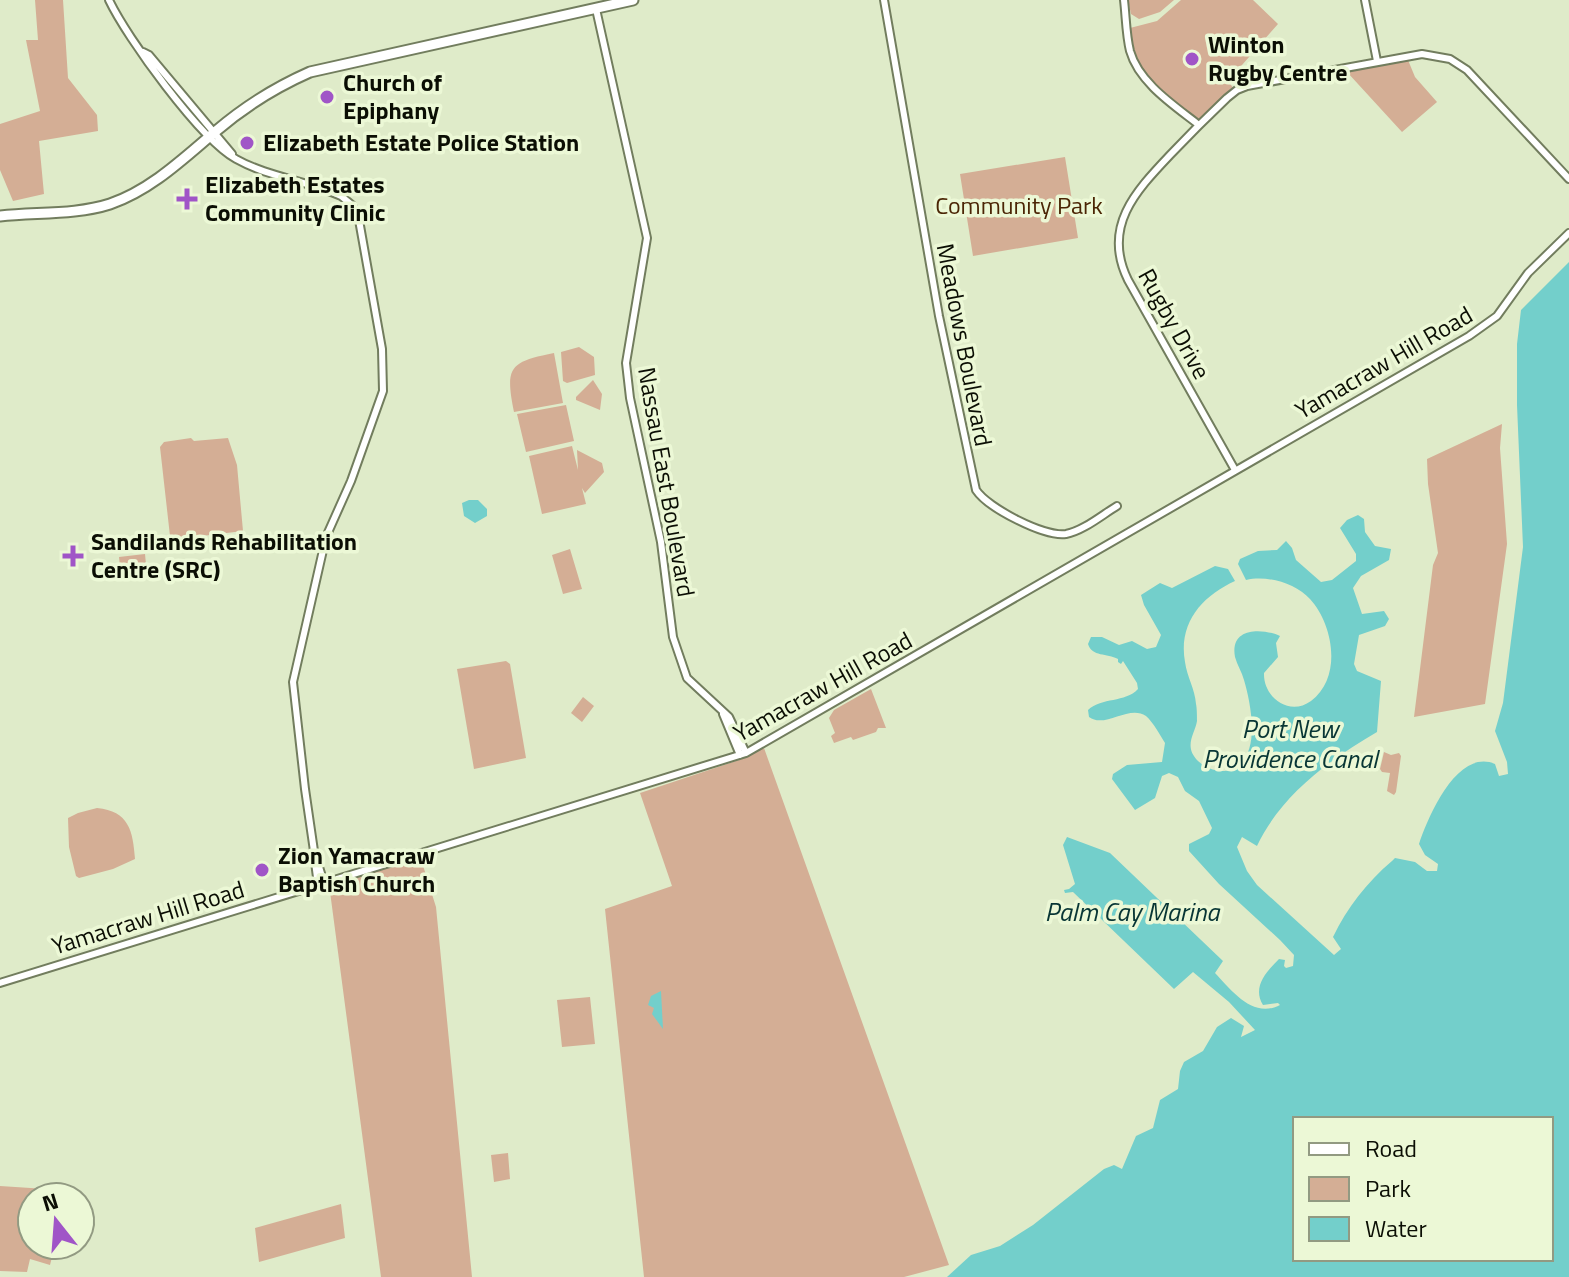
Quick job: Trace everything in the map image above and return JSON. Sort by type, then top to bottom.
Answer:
[{"type":"highway","points":[[0,216],[80,210],[109,204],[154,181],[212,134],[276,89],[310,72],[633,0]]},
{"type":"street","points":[[109,0],[125,30],[236,159],[341,196],[352,205],[362,235],[384,364],[383,391],[372,426],[326,537],[293,675],[314,851],[321,884]]},
{"type":"street","name":"Meadows Boulevard","points":[[884,0],[939,316],[976,490],[1000,511],[1058,534],[1076,530],[1117,506]]},
{"type":"street","points":[[1124,0],[1129,45],[1137,65],[1166,98],[1199,125]]},
{"type":"street","points":[[1365,0],[1377,61]]},
{"type":"street","name":"Nassau East Boulevard","points":[[596,9],[647,238],[626,363],[630,398],[661,542],[673,637],[679,659],[691,682],[734,723],[743,754]]},
{"type":"street","name":"Rugby Drive","points":[[1235,470],[1128,280],[1120,256],[1122,222],[1133,197],[1199,125],[1239,88],[1377,61],[1426,54],[1441,56],[1458,63],[1569,179]]},
{"type":"street","name":"Yamacraw Hill Road","points":[[0,983],[743,754],[1480,329],[1497,316],[1528,273],[1569,233]]},
{"type":"green space","points":[[35,0],[63,0],[68,78],[97,115],[98,131],[39,141],[44,194],[13,201],[0,170],[0,124],[40,111],[26,40],[38,40]]},
{"type":"green space","points":[[1128,0],[1174,0],[1160,12],[1139,19],[1131,14]]},
{"type":"green space","name":"Winton Rugby Centre","points":[[1181,0],[1253,0],[1278,24],[1228,81],[1234,89],[1198,121],[1149,77],[1137,60],[1131,40],[1130,28],[1157,21]]},
{"type":"green space","points":[[1408,60],[1415,77],[1437,102],[1402,132],[1347,72]]},
{"type":"green space","name":"Community Park","points":[[1065,157],[1078,238],[973,256],[960,174]]},
{"type":"green space","points":[[579,347],[594,357],[595,375],[567,383],[563,381],[561,352]]},
{"type":"green space","points":[[554,353],[563,403],[514,412],[510,385],[514,369],[528,360]]},
{"type":"green space","points":[[593,380],[602,394],[600,410],[576,400]]},
{"type":"green space","points":[[566,405],[574,441],[526,452],[517,414]]},
{"type":"green space","points":[[1502,424],[1500,448],[1507,544],[1485,704],[1414,717],[1433,565],[1438,553],[1427,459]]},
{"type":"green space","points":[[191,438],[194,441],[228,438],[237,465],[243,531],[177,539],[170,536],[160,447],[164,442]]},
{"type":"green space","points":[[572,446],[578,470],[577,450],[602,463],[604,472],[585,493],[582,488],[586,504],[542,514],[529,456]]},
{"type":"green space","points":[[570,549],[582,589],[563,594],[552,555]]},
{"type":"green space","points":[[145,554],[147,575],[121,577],[119,557]]},
{"type":"green space","points":[[506,661],[510,664],[526,758],[474,769],[457,669]]},
{"type":"green space","points":[[871,689],[886,728],[834,743],[831,736],[835,733],[829,718],[834,710]]},
{"type":"green space","points":[[583,697],[594,706],[582,722],[571,713]]},
{"type":"green space","points":[[764,748],[949,1265],[904,1277],[644,1277],[605,909],[672,886],[640,793],[739,760]]},
{"type":"green space","points":[[1384,752],[1391,755],[1399,753],[1401,756],[1394,795],[1387,791],[1390,773],[1380,769]]},
{"type":"green space","points":[[97,808],[123,818],[131,831],[135,859],[113,869],[79,878],[69,847],[68,818]]},
{"type":"green space","points":[[420,856],[436,907],[472,1277],[381,1277],[329,884]]},
{"type":"green space","points":[[590,997],[595,1044],[562,1047],[557,1000]]},
{"type":"green space","points":[[508,1153],[510,1179],[494,1182],[491,1155]]},
{"type":"green space","points":[[0,1186],[16,1187],[16,1261],[30,1261],[27,1272],[0,1271]]},
{"type":"green space","points":[[341,1204],[345,1238],[259,1262],[255,1228]]},
{"type":"water","points":[[1569,262],[1569,1277],[947,1277],[971,1255],[1000,1246],[1033,1225],[1104,1169],[1114,1165],[1122,1169],[1136,1136],[1153,1128],[1160,1100],[1178,1089],[1184,1062],[1203,1051],[1217,1027],[1231,1018],[1244,1026],[1241,1037],[1255,1030],[1229,1002],[1193,972],[1174,989],[1073,892],[1065,893],[1064,890],[1075,884],[1063,845],[1067,837],[1110,853],[1223,961],[1215,973],[1236,995],[1252,1006],[1270,1008],[1280,1005],[1263,1005],[1260,986],[1279,959],[1285,960],[1286,968],[1293,966],[1294,955],[1189,851],[1189,844],[1209,834],[1212,828],[1199,801],[1185,791],[1178,777],[1169,773],[1162,776],[1155,798],[1135,810],[1112,779],[1113,774],[1127,765],[1162,762],[1165,743],[1149,719],[1139,713],[1102,720],[1089,717],[1088,710],[1094,706],[1127,696],[1138,689],[1123,661],[1121,664],[1118,659],[1096,653],[1090,648],[1091,637],[1102,637],[1119,645],[1132,641],[1147,649],[1156,647],[1161,635],[1141,595],[1160,583],[1172,588],[1215,566],[1228,569],[1235,581],[1212,594],[1195,612],[1185,635],[1184,648],[1197,710],[1191,750],[1205,766],[1218,771],[1232,769],[1248,753],[1252,729],[1247,690],[1235,657],[1238,639],[1243,634],[1258,631],[1280,636],[1276,643],[1278,657],[1264,673],[1268,690],[1286,706],[1294,707],[1311,701],[1321,691],[1331,665],[1329,636],[1310,599],[1280,582],[1246,580],[1238,564],[1240,559],[1258,551],[1277,550],[1286,541],[1296,560],[1321,582],[1332,580],[1356,561],[1356,554],[1340,528],[1358,515],[1364,519],[1365,532],[1375,546],[1391,549],[1389,560],[1361,576],[1353,588],[1362,614],[1384,611],[1389,619],[1385,626],[1359,635],[1354,664],[1357,671],[1381,681],[1377,732],[1341,754],[1308,780],[1279,811],[1257,846],[1242,837],[1237,847],[1257,885],[1334,955],[1341,949],[1333,937],[1345,916],[1358,896],[1395,858],[1415,862],[1427,871],[1437,871],[1438,864],[1425,855],[1419,844],[1437,803],[1457,775],[1468,766],[1481,762],[1495,764],[1499,776],[1508,774],[1507,762],[1495,731],[1503,703],[1523,547],[1517,344],[1521,310]]},
{"type":"water","points":[[478,500],[487,509],[487,516],[475,523],[464,516],[462,503]]},
{"type":"water","points":[[661,991],[663,1029],[652,1014],[654,1008],[648,1005],[651,996]]},
{"type":"place","name":"Winton Rugby Centre","points":[[1192,59]]},
{"type":"place","name":"Church of Epiphany","points":[[327,97]]},
{"type":"place","name":"Elizabeth Estate Police Station","points":[[247,143]]},
{"type":"place","name":"Elizabeth Estates Community Clinic","points":[[187,199]]},
{"type":"place","name":"Sandilands Rehabilitation Centre (SRC)","points":[[73,556]]},
{"type":"place","name":"Zion Yamacraw Baptish Church","points":[[262,870]]},
{"type":"water label","name":"Port New Providence Canal","points":[[1290,744]]},
{"type":"water label","name":"Palm Cay Marina","points":[[1132,912]]}]
